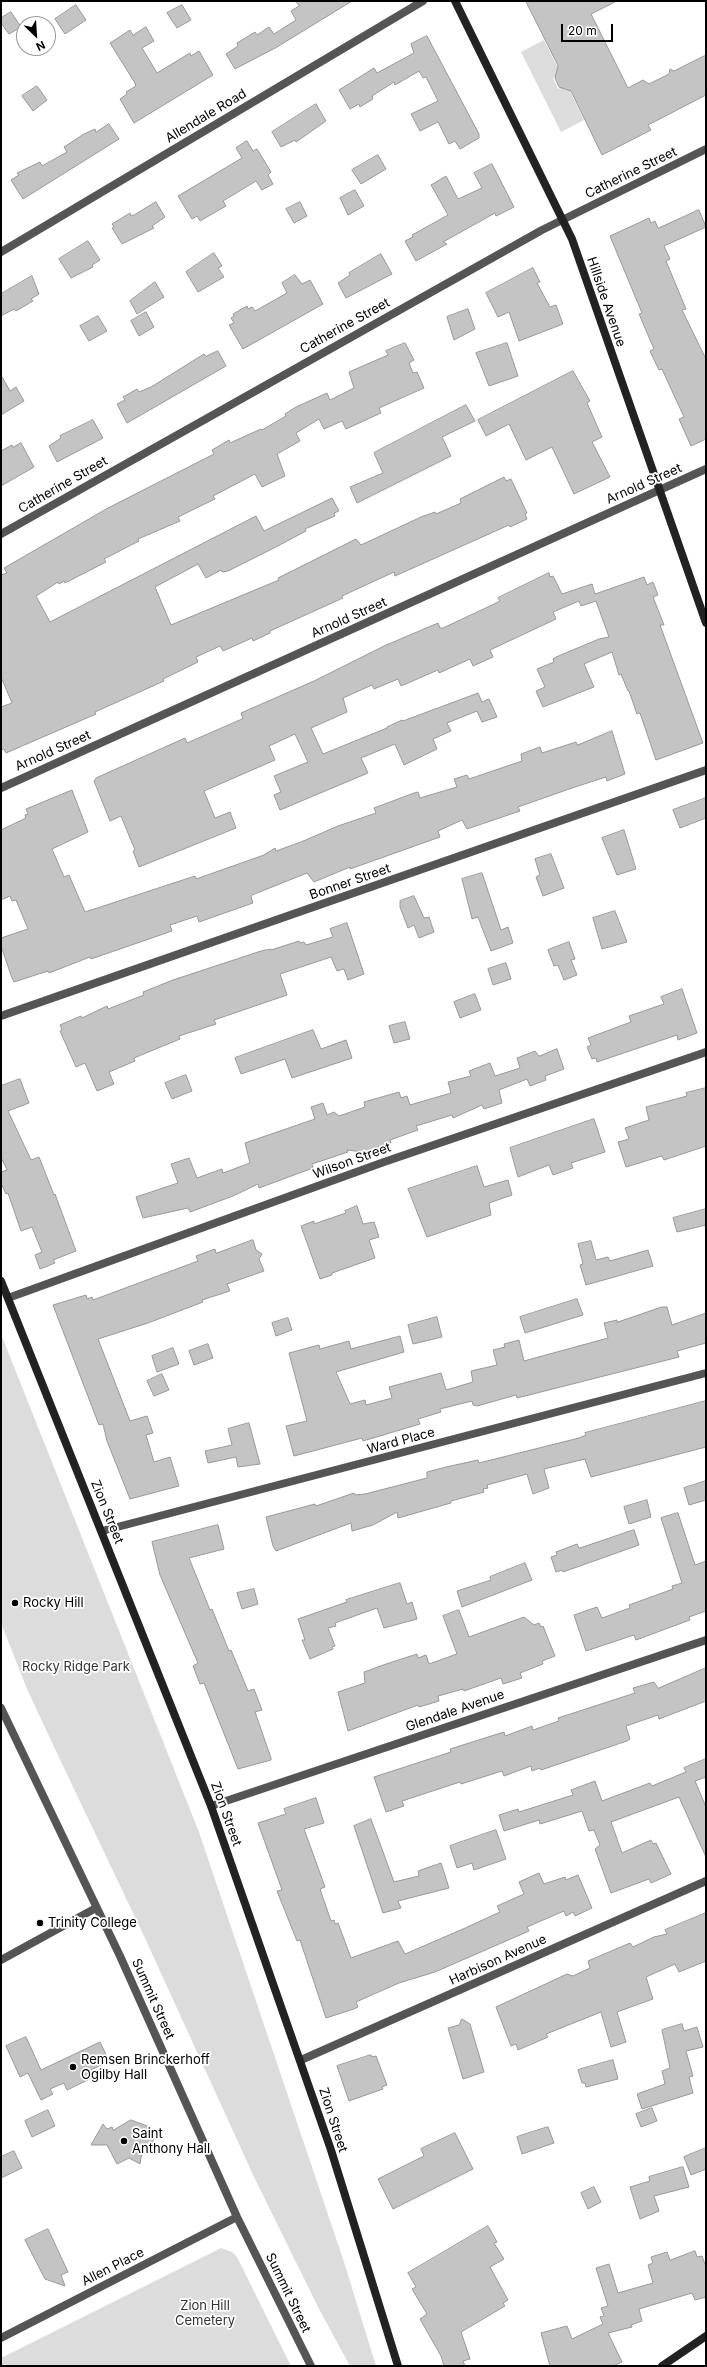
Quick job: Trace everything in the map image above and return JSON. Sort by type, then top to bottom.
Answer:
[{"type":"main road","name":"Hillside Avenue","points":[[455,1],[563,220],[706,623]]},
{"type":"main road","name":"Zion Street","points":[[1,1281],[211,1806],[301,2060],[331,2150],[398,2366]]},
{"type":"main road","points":[[662,2366],[706,2336]]},
{"type":"street","name":"Allendale Road","points":[[1,252],[423,1]]},
{"type":"street","name":"Catherine Street","points":[[1,534],[563,220],[706,149]]},
{"type":"street","name":"Arnold Street","points":[[1,788],[706,469]]},
{"type":"street","name":"Bonner Street","points":[[1,1016],[706,770]]},
{"type":"street","name":"Wilson Street","points":[[8,1298],[384,1162],[706,1052]]},
{"type":"street","name":"Ward Place","points":[[102,1531],[706,1373]]},
{"type":"street","name":"Glendale Avenue","points":[[211,1806],[706,1640]]},
{"type":"street","name":"Summit Street","points":[[1,1708],[155,2031],[237,2217],[311,2366]]},
{"type":"street","name":"Harbison Avenue","points":[[301,2060],[706,1882]]},
{"type":"street","points":[[1,1960],[96,1908]]},
{"type":"street","name":"Allen Place","points":[[1,2338],[237,2217]]},
{"type":"green space","points":[[544,40],[561,74],[553,78],[558,89],[567,85],[584,120],[561,132],[521,52]]},
{"type":"green space","name":"Rocky Ridge Park","points":[[1,1334],[199,1832],[344,2262],[376,2366],[350,2366],[319,2309],[254,2177],[144,1936],[27,1689],[1,1623]]},
{"type":"green space","name":"Zion Hill Cemetery","points":[[221,2248],[232,2252],[237,2257],[291,2366],[1,2366],[1,2358]]},
{"type":"building","points":[[296,1],[352,1],[277,47],[235,69],[226,54],[238,46],[237,43],[255,32],[257,35],[269,27],[274,34],[296,20],[291,11],[299,6]]},
{"type":"building","points":[[526,1],[617,1],[591,14],[628,88],[643,80],[649,84],[669,74],[670,69],[674,71],[706,55],[706,95],[648,125],[651,130],[602,155],[571,91],[559,87],[555,78],[558,66]]},
{"type":"building","points":[[76,5],[86,20],[65,34],[56,18]]},
{"type":"building","points":[[182,5],[191,20],[177,28],[167,13]]},
{"type":"building","points":[[11,12],[16,20],[16,30],[9,34],[1,23],[1,18]]},
{"type":"building","points":[[146,27],[154,41],[142,48],[157,73],[190,53],[191,56],[199,51],[213,75],[134,123],[120,99],[127,94],[126,92],[136,86],[110,43],[130,30],[133,35]]},
{"type":"building","points":[[427,36],[479,134],[479,138],[460,149],[455,141],[449,144],[438,122],[420,131],[411,114],[438,101],[426,77],[423,78],[419,71],[395,85],[394,82],[372,96],[373,99],[360,107],[359,104],[350,109],[339,90],[374,68],[377,73],[414,53],[411,44]]},
{"type":"building","points":[[37,86],[47,100],[33,111],[22,96]]},
{"type":"building","points":[[316,104],[326,121],[296,142],[295,140],[281,147],[272,132]]},
{"type":"building","points":[[109,124],[119,139],[23,199],[11,180],[19,175],[17,173],[40,162],[42,166],[67,152],[64,147],[84,134],[95,129],[96,132]]},
{"type":"building","points":[[247,141],[253,151],[257,149],[271,172],[268,175],[273,184],[262,190],[256,181],[223,201],[226,206],[200,221],[197,216],[192,219],[178,196],[242,158],[236,148]]},
{"type":"building","points":[[378,155],[386,169],[361,184],[352,170]]},
{"type":"building","points":[[492,164],[514,207],[496,216],[495,213],[443,242],[447,244],[416,261],[405,241],[413,237],[412,235],[448,215],[431,185],[446,176],[458,199],[482,188],[474,173]]},
{"type":"building","points":[[355,190],[364,206],[348,215],[340,198]]},
{"type":"building","points":[[156,202],[165,217],[152,226],[154,228],[122,244],[112,228],[114,227],[112,224],[130,213],[131,216],[134,215]]},
{"type":"building","points":[[300,202],[307,216],[294,223],[286,209]]},
{"type":"building","points":[[699,210],[706,227],[664,246],[670,259],[666,261],[686,309],[682,310],[706,359],[706,439],[691,446],[679,419],[684,417],[662,369],[659,370],[650,351],[654,349],[639,314],[642,313],[610,236],[649,218],[651,223],[655,221],[658,228]]},
{"type":"building","points":[[88,241],[100,260],[92,265],[93,267],[71,278],[59,259]]},
{"type":"building","points":[[214,253],[222,266],[218,268],[224,277],[198,292],[186,272]]},
{"type":"building","points":[[381,254],[392,274],[346,298],[338,283],[350,275],[349,273]]},
{"type":"building","points":[[533,268],[540,282],[537,283],[550,307],[556,305],[563,324],[519,341],[509,312],[498,317],[486,293]]},
{"type":"building","points":[[295,275],[302,284],[310,280],[323,304],[243,349],[229,325],[234,323],[231,318],[234,316],[233,314],[247,306],[248,309],[252,307],[255,311],[287,293],[282,283]]},
{"type":"building","points":[[32,276],[39,294],[31,299],[33,301],[16,311],[14,309],[1,316],[1,294]]},
{"type":"building","points":[[155,282],[164,297],[137,314],[130,301]]},
{"type":"building","points":[[468,309],[475,329],[454,340],[447,317]]},
{"type":"building","points":[[146,312],[154,327],[139,336],[131,321]]},
{"type":"building","points":[[98,316],[107,331],[89,341],[80,326]]},
{"type":"building","points":[[405,343],[414,360],[409,363],[413,373],[417,372],[424,388],[379,408],[381,413],[346,429],[342,421],[324,429],[319,419],[296,433],[300,441],[277,454],[285,476],[262,487],[255,474],[213,496],[215,499],[178,517],[180,521],[138,539],[139,541],[104,559],[106,562],[65,583],[64,581],[59,584],[58,582],[36,596],[50,622],[256,516],[264,531],[332,498],[339,511],[334,513],[335,516],[305,529],[306,531],[274,548],[228,571],[222,572],[221,570],[206,578],[198,564],[155,587],[171,625],[279,580],[278,578],[356,539],[361,545],[421,517],[435,512],[436,514],[461,503],[460,499],[504,477],[506,481],[511,479],[527,513],[525,514],[527,519],[510,527],[509,525],[395,576],[394,572],[342,596],[343,598],[270,631],[270,633],[253,641],[252,638],[223,651],[220,646],[196,657],[198,662],[163,679],[164,681],[95,712],[96,714],[6,753],[4,749],[1,750],[1,707],[12,703],[1,677],[1,575],[7,573],[4,568],[108,508],[214,454],[212,450],[229,440],[230,443],[261,429],[262,430],[286,416],[285,414],[296,407],[327,393],[330,400],[354,388],[349,372],[388,355],[386,351]]},
{"type":"building","points":[[507,343],[518,376],[489,386],[476,353]]},
{"type":"building","points":[[218,351],[226,366],[127,423],[117,404],[125,400],[123,397],[137,389],[139,392],[151,387],[204,354],[206,356]]},
{"type":"building","points":[[573,371],[590,401],[587,403],[602,437],[592,442],[610,477],[574,494],[552,447],[526,460],[509,424],[486,436],[478,420]]},
{"type":"building","points":[[1,375],[10,391],[16,387],[24,401],[1,415]]},
{"type":"building","points":[[466,405],[475,421],[442,437],[451,456],[357,503],[350,487],[383,473],[374,453]]},
{"type":"building","points":[[93,420],[103,438],[57,462],[49,446],[61,438],[60,436]]},
{"type":"building","points":[[21,443],[34,467],[1,486],[1,451],[12,445],[13,447]]},
{"type":"building","points":[[549,573],[550,577],[553,576],[562,594],[592,584],[595,594],[644,577],[647,585],[653,582],[658,595],[653,597],[664,625],[660,625],[703,743],[656,760],[640,713],[637,714],[629,691],[621,674],[619,675],[612,652],[584,664],[594,687],[543,707],[536,691],[545,687],[537,669],[554,662],[553,659],[556,657],[599,639],[609,637],[596,601],[581,606],[579,601],[553,612],[556,619],[490,650],[493,657],[473,666],[470,659],[439,673],[438,670],[401,686],[398,679],[374,689],[372,685],[343,698],[347,712],[311,728],[323,754],[387,728],[402,720],[403,721],[478,693],[482,702],[489,699],[497,717],[482,722],[477,711],[447,723],[451,731],[433,739],[437,749],[404,765],[395,744],[361,758],[368,773],[280,810],[274,795],[281,792],[274,776],[308,762],[295,734],[269,746],[275,760],[204,791],[215,818],[230,812],[236,828],[139,867],[133,851],[135,850],[121,816],[110,821],[94,781],[96,778],[185,738],[187,743],[242,719],[241,713],[314,681],[384,646],[438,623],[440,628],[443,628],[500,601],[498,598]]},
{"type":"building","points":[[612,731],[625,774],[607,781],[606,777],[572,788],[518,807],[520,811],[467,829],[462,820],[438,831],[440,837],[350,869],[350,867],[314,882],[307,873],[252,895],[251,897],[253,903],[199,922],[197,916],[170,925],[172,931],[91,959],[90,957],[49,973],[48,971],[14,982],[12,978],[1,946],[1,938],[28,929],[16,900],[12,901],[10,896],[1,900],[1,830],[26,818],[25,815],[28,814],[26,809],[72,790],[88,832],[52,849],[64,877],[69,875],[85,912],[195,876],[196,879],[264,855],[275,848],[276,851],[301,842],[338,826],[376,813],[374,808],[414,793],[418,792],[420,798],[457,787],[454,779],[467,775],[469,779],[522,761],[521,754],[540,747],[542,753],[576,742],[577,745]]},
{"type":"building","points":[[706,798],[706,818],[680,828],[673,810]]},
{"type":"building","points":[[624,830],[636,869],[617,875],[602,838]]},
{"type":"building","points":[[551,854],[564,888],[543,896],[536,877],[540,875],[535,859]]},
{"type":"building","points":[[482,873],[501,930],[508,927],[513,943],[491,951],[478,917],[472,919],[462,879]]},
{"type":"building","points":[[414,896],[424,918],[429,917],[434,932],[419,938],[414,925],[408,928],[400,907],[400,901]]},
{"type":"building","points":[[615,911],[627,942],[602,949],[593,918]]},
{"type":"building","points":[[347,923],[364,974],[348,980],[344,969],[337,971],[331,957],[280,974],[287,995],[214,1020],[216,1024],[179,1036],[180,1039],[134,1058],[135,1061],[109,1072],[114,1084],[97,1091],[85,1063],[76,1067],[60,1031],[62,1030],[60,1025],[81,1016],[82,1018],[107,1006],[108,1009],[144,995],[143,992],[173,980],[261,951],[271,950],[299,941],[300,943],[304,942],[306,945],[333,937],[330,929]]},
{"type":"building","points":[[569,942],[575,959],[571,960],[577,975],[564,980],[558,965],[554,966],[548,950]]},
{"type":"building","points":[[506,963],[511,979],[493,985],[488,969]]},
{"type":"building","points":[[682,989],[697,1033],[678,1040],[677,1035],[597,1062],[596,1058],[592,1059],[587,1047],[591,1045],[588,1038],[631,1022],[629,1016],[664,1004],[661,997]]},
{"type":"building","points":[[475,994],[481,1010],[460,1018],[454,1002]]},
{"type":"building","points":[[405,1022],[410,1039],[394,1043],[389,1026]]},
{"type":"building","points":[[313,1030],[321,1049],[346,1040],[352,1058],[292,1078],[285,1059],[241,1074],[235,1058]]},
{"type":"building","points":[[557,1049],[564,1069],[545,1076],[546,1080],[530,1086],[527,1079],[499,1090],[502,1103],[484,1109],[482,1105],[453,1118],[452,1115],[416,1126],[418,1130],[390,1140],[391,1143],[363,1152],[347,1150],[348,1152],[312,1164],[313,1168],[259,1188],[258,1184],[233,1196],[190,1212],[188,1208],[143,1218],[136,1197],[178,1183],[171,1164],[189,1158],[197,1178],[222,1169],[223,1173],[250,1163],[245,1143],[315,1119],[311,1107],[323,1103],[327,1115],[334,1112],[339,1116],[365,1107],[364,1102],[399,1092],[401,1098],[407,1096],[410,1105],[451,1093],[448,1082],[471,1076],[469,1071],[490,1063],[495,1076],[520,1068],[517,1058],[535,1051],[539,1056]]},
{"type":"building","points":[[186,1075],[192,1091],[172,1099],[165,1083]]},
{"type":"building","points":[[20,1079],[29,1103],[8,1111],[31,1160],[39,1157],[54,1195],[55,1194],[76,1251],[53,1260],[55,1263],[40,1269],[35,1255],[42,1252],[32,1227],[21,1231],[8,1193],[6,1194],[1,1183],[1,1172],[7,1170],[1,1157],[1,1086]]},
{"type":"building","points":[[706,1088],[706,1146],[664,1160],[662,1156],[626,1167],[618,1142],[629,1139],[625,1128],[649,1120],[646,1107],[687,1096],[686,1093]]},
{"type":"building","points":[[594,1119],[605,1152],[571,1163],[573,1168],[553,1175],[549,1165],[518,1177],[510,1148]]},
{"type":"building","points":[[477,1166],[484,1187],[508,1180],[512,1195],[489,1203],[491,1215],[427,1237],[408,1189]]},
{"type":"building","points":[[357,1206],[363,1224],[374,1222],[379,1237],[369,1240],[375,1258],[332,1273],[332,1275],[320,1279],[301,1226],[314,1221],[314,1224],[346,1213],[345,1211]]},
{"type":"building","points":[[706,1209],[706,1225],[677,1232],[673,1218]]},
{"type":"building","points":[[253,1240],[256,1250],[262,1254],[259,1259],[264,1271],[227,1284],[230,1291],[202,1300],[203,1302],[148,1323],[98,1339],[130,1421],[147,1416],[153,1433],[146,1435],[154,1462],[170,1457],[179,1486],[130,1499],[107,1441],[103,1424],[99,1425],[53,1305],[86,1295],[87,1299],[92,1297],[93,1300],[198,1261],[196,1256],[215,1249],[216,1253]]},
{"type":"building","points":[[591,1241],[596,1260],[608,1257],[610,1261],[648,1250],[653,1266],[586,1285],[580,1265],[583,1264],[578,1244]]},
{"type":"building","points":[[577,1299],[583,1315],[525,1333],[520,1317]]},
{"type":"building","points":[[662,1307],[667,1307],[672,1325],[706,1313],[706,1343],[677,1351],[679,1357],[517,1398],[516,1395],[477,1406],[473,1405],[472,1401],[440,1409],[441,1412],[418,1419],[420,1424],[363,1441],[362,1438],[294,1456],[286,1426],[307,1421],[289,1353],[319,1345],[320,1349],[349,1341],[351,1349],[400,1336],[404,1352],[336,1372],[350,1404],[365,1400],[366,1405],[392,1398],[389,1387],[441,1373],[446,1390],[473,1382],[471,1371],[497,1365],[493,1350],[505,1347],[504,1344],[519,1340],[524,1361],[608,1338],[604,1323],[617,1320],[617,1322]]},
{"type":"building","points":[[437,1317],[442,1337],[413,1344],[408,1325]]},
{"type":"building","points":[[288,1318],[292,1330],[276,1336],[272,1323]]},
{"type":"building","points":[[208,1344],[213,1358],[194,1365],[189,1351]]},
{"type":"building","points":[[173,1348],[179,1364],[157,1372],[152,1356]]},
{"type":"building","points":[[162,1374],[169,1390],[154,1396],[147,1381]]},
{"type":"building","points":[[706,1401],[706,1447],[591,1477],[585,1459],[544,1469],[549,1488],[533,1494],[527,1474],[487,1485],[488,1488],[483,1489],[484,1492],[451,1501],[451,1503],[398,1518],[397,1512],[373,1525],[352,1531],[351,1523],[276,1551],[273,1546],[266,1517],[315,1504],[316,1506],[354,1493],[355,1495],[365,1494],[427,1478],[427,1472],[446,1467],[478,1460],[479,1463],[579,1438],[586,1435],[585,1433]]},
{"type":"building","points":[[249,1423],[260,1464],[238,1467],[236,1457],[208,1463],[205,1451],[232,1445],[228,1429]]},
{"type":"building","points":[[706,1481],[706,1500],[689,1505],[684,1488]]},
{"type":"building","points":[[647,1500],[651,1517],[629,1524],[624,1507]]},
{"type":"building","points":[[678,1513],[695,1565],[706,1561],[706,1611],[689,1617],[690,1620],[636,1640],[634,1635],[586,1651],[574,1615],[597,1607],[602,1618],[630,1608],[629,1605],[673,1589],[672,1586],[682,1583],[661,1518]]},
{"type":"building","points":[[218,1525],[224,1549],[189,1558],[210,1610],[212,1609],[229,1651],[231,1650],[248,1691],[254,1689],[262,1710],[255,1712],[271,1758],[271,1760],[238,1769],[204,1683],[200,1684],[193,1666],[198,1663],[160,1575],[152,1542]]},
{"type":"building","points":[[634,1530],[639,1545],[563,1572],[562,1570],[556,1572],[551,1557],[557,1555],[556,1552],[577,1544],[579,1548]]},
{"type":"building","points":[[525,1563],[532,1580],[462,1607],[457,1591],[491,1580],[490,1577]]},
{"type":"building","points":[[400,1583],[407,1604],[412,1602],[417,1619],[384,1628],[377,1608],[335,1623],[336,1626],[328,1628],[335,1646],[332,1647],[333,1649],[310,1659],[302,1640],[305,1640],[298,1619],[347,1602],[346,1600]]},
{"type":"building","points":[[254,1589],[258,1604],[242,1609],[237,1593]]},
{"type":"building","points":[[459,1610],[469,1637],[524,1617],[534,1625],[539,1623],[541,1627],[543,1626],[555,1656],[542,1661],[543,1664],[520,1673],[522,1678],[503,1684],[501,1678],[464,1691],[463,1689],[438,1696],[439,1701],[419,1707],[418,1705],[348,1731],[338,1692],[365,1683],[364,1672],[417,1654],[418,1658],[426,1655],[429,1664],[457,1654],[443,1616]]},
{"type":"building","points":[[706,1668],[706,1701],[659,1719],[658,1715],[626,1726],[630,1739],[627,1741],[541,1770],[540,1768],[532,1771],[531,1766],[504,1776],[502,1771],[461,1784],[460,1782],[402,1801],[404,1806],[386,1812],[374,1777],[451,1752],[450,1749],[504,1732],[505,1736],[532,1726],[533,1730],[559,1721],[558,1718],[635,1693],[633,1688],[654,1682],[658,1688]]},
{"type":"building","points":[[706,1759],[706,1777],[695,1781],[706,1807],[706,1857],[679,1797],[611,1822],[622,1853],[651,1840],[653,1844],[656,1843],[671,1874],[651,1883],[649,1879],[611,1893],[595,1849],[600,1845],[594,1830],[589,1831],[582,1811],[540,1824],[539,1820],[504,1831],[499,1815],[518,1809],[519,1812],[573,1795],[571,1790],[595,1781],[602,1801],[650,1783],[652,1786],[686,1772],[684,1768]]},
{"type":"building","points":[[316,1798],[324,1823],[304,1829],[325,1887],[320,1889],[331,1921],[334,1920],[335,1924],[338,1923],[351,1958],[398,1941],[405,1954],[463,1929],[500,1912],[497,1906],[524,1894],[519,1882],[539,1873],[544,1884],[565,1877],[566,1880],[578,1875],[592,1908],[575,1916],[573,1912],[566,1916],[564,1911],[527,1927],[529,1931],[435,1972],[399,1983],[356,2002],[358,2007],[354,2009],[326,2018],[300,1940],[297,1941],[277,1891],[282,1890],[258,1823],[286,1814],[284,1809]]},
{"type":"building","points":[[371,1819],[394,1882],[419,1876],[418,1871],[441,1863],[449,1888],[398,1901],[401,1908],[383,1913],[354,1826]]},
{"type":"building","points":[[496,1830],[506,1859],[474,1870],[472,1863],[457,1868],[450,1846]]},
{"type":"building","points":[[706,1913],[706,1961],[679,1972],[675,1964],[646,1977],[653,1999],[617,2012],[626,2042],[611,2047],[601,2012],[546,2034],[548,2037],[518,2050],[516,2044],[511,2046],[496,2007],[567,1974],[573,1976],[590,1968],[588,1961],[630,1943],[633,1947],[654,1937],[667,1934],[665,1930]]},
{"type":"building","points":[[462,2019],[470,2024],[484,2072],[463,2079],[448,2028],[459,2025]]},
{"type":"building","points":[[682,2024],[684,2031],[697,2027],[703,2047],[686,2051],[693,2076],[689,2077],[693,2093],[642,2109],[637,2094],[665,2084],[662,2071],[670,2068],[662,2030]]},
{"type":"building","name":"Remsen Brinckerhoff Ogilby Hall","points":[[26,2037],[41,2070],[100,2042],[109,2061],[91,2070],[94,2077],[67,2090],[64,2083],[50,2089],[53,2094],[41,2100],[28,2073],[20,2077],[6,2046]]},
{"type":"building","points":[[371,2055],[372,2057],[376,2056],[387,2085],[382,2087],[383,2089],[349,2101],[337,2066]]},
{"type":"building","points":[[613,2060],[618,2079],[586,2087],[585,2083],[582,2083],[578,2070]]},
{"type":"building","points":[[652,2108],[657,2121],[641,2127],[636,2114]]},
{"type":"building","points":[[48,2110],[55,2126],[32,2137],[25,2121]]},
{"type":"building","name":"Saint Anthony Hall","points":[[131,2120],[150,2127],[155,2136],[151,2146],[142,2151],[140,2164],[129,2158],[117,2164],[107,2145],[91,2145],[103,2124],[107,2129],[112,2127],[113,2130]]},
{"type":"building","points":[[548,2127],[554,2143],[522,2154],[517,2137]]},
{"type":"building","points":[[455,2133],[473,2169],[393,2209],[378,2179],[424,2156],[421,2149]]},
{"type":"building","points":[[706,2148],[706,2169],[691,2175],[684,2157]]},
{"type":"building","points":[[14,2151],[22,2168],[1,2178],[1,2157]]},
{"type":"building","points":[[683,2167],[689,2187],[654,2196],[659,2211],[640,2219],[630,2187],[650,2181],[649,2177]]},
{"type":"building","points":[[594,2187],[601,2202],[588,2209],[581,2193]]},
{"type":"building","points":[[488,2226],[497,2242],[494,2243],[504,2259],[490,2267],[508,2300],[503,2303],[505,2306],[461,2332],[470,2359],[463,2361],[465,2366],[444,2366],[441,2356],[420,2319],[427,2314],[412,2289],[416,2287],[408,2273]]},
{"type":"building","points":[[48,2229],[68,2272],[61,2275],[65,2286],[45,2279],[25,2240]]},
{"type":"building","points":[[695,2251],[697,2257],[702,2256],[706,2267],[706,2297],[695,2300],[692,2293],[639,2309],[642,2321],[631,2325],[632,2327],[608,2333],[622,2362],[613,2366],[550,2366],[541,2333],[567,2326],[572,2339],[603,2324],[600,2317],[604,2316],[601,2308],[608,2306],[596,2268],[609,2264],[618,2293],[653,2283],[648,2265],[653,2263],[651,2257],[667,2252],[670,2260]]},
{"type":"place","name":"Rocky Hill","points":[[15,1603]]},
{"type":"place","name":"Trinity College","points":[[40,1923]]},
{"type":"place","name":"Remsen Brinckerhoff Ogilby Hall","points":[[73,2067]]},
{"type":"place","name":"Saint Anthony Hall","points":[[124,2141]]}]
